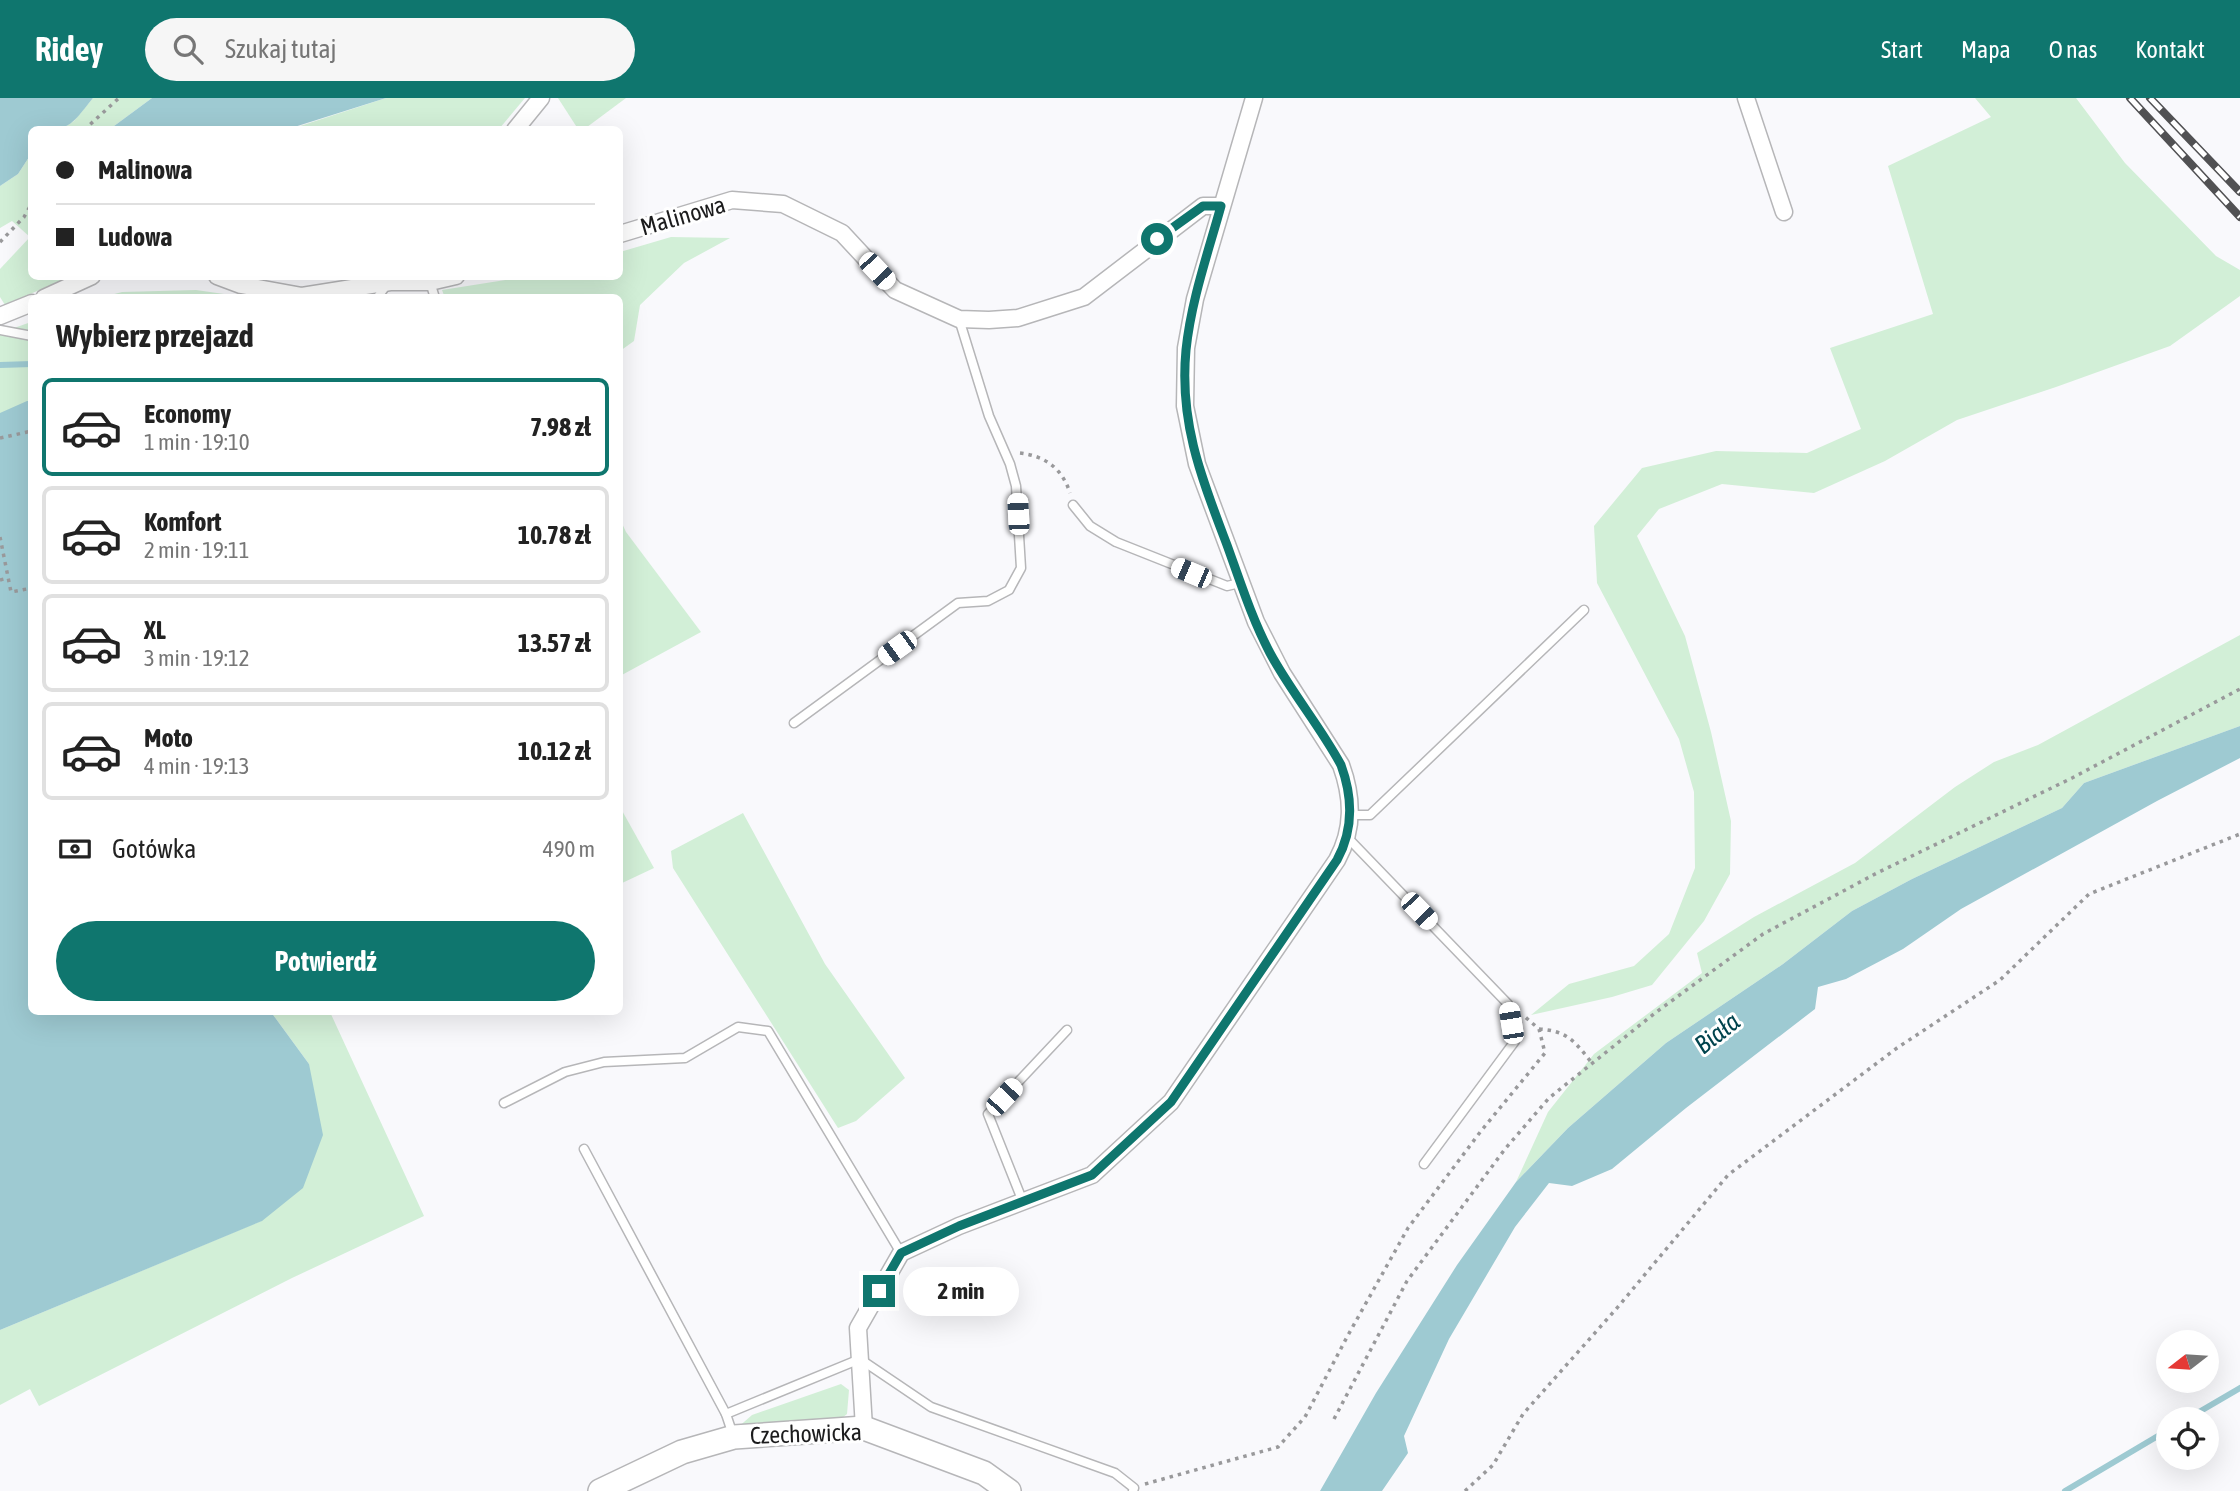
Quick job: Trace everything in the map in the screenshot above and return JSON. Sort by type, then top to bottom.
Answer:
[{"type":"street","points":[[518,126],[541,98]]},
{"type":"street","points":[[864,1428],[858,1328],[901,1253],[959,1226],[1092,1175],[1171,1102],[1337,860],[1347,837],[1349,794],[1341,765],[1269,652],[1197,464],[1187,422],[1186,348],[1190,326],[1221,206],[1254,98]]},
{"type":"street","points":[[1746,98],[1784,212]]},
{"type":"street","name":"Malinowa","points":[[623,233],[732,200],[783,204],[842,233],[895,290],[959,319],[1018,318],[1084,297],[1203,206],[1221,206]]},
{"type":"street","points":[[53,294],[83,280]]},
{"type":"street","points":[[228,280],[291,294]]},
{"type":"street","points":[[313,294],[387,280]]},
{"type":"street","points":[[396,280],[432,290],[449,280]]},
{"type":"street","points":[[0,316],[28,305]]},
{"type":"street","name":"Czechowicka","points":[[600,1491],[682,1452],[734,1437],[864,1428],[985,1473],[1009,1491]]},
{"type":"lane","points":[[380,294],[391,280]]},
{"type":"lane","points":[[794,723],[958,603],[988,601],[1009,590],[1021,568],[1016,486],[1006,452],[989,416],[959,319]]},
{"type":"lane","points":[[0,330],[28,335]]},
{"type":"lane","points":[[1073,505],[1090,526],[1116,541],[1227,586],[1241,583]]},
{"type":"lane","points":[[1350,815],[1370,816],[1584,610]]},
{"type":"lane","points":[[1347,837],[1508,1004],[1515,1041],[1424,1164]]},
{"type":"lane","points":[[504,1103],[565,1073],[604,1062],[684,1058],[738,1027],[768,1031],[901,1253]]},
{"type":"lane","points":[[1023,1202],[988,1114],[1067,1030]]},
{"type":"lane","points":[[584,1149],[726,1414],[734,1437]]},
{"type":"lane","points":[[726,1414],[860,1359],[931,1407],[1115,1473],[1133,1489]]},
{"type":"path","points":[[88,126],[119,98]]},
{"type":"path","points":[[0,242],[28,210]]},
{"type":"path","points":[[0,438],[28,432]]},
{"type":"path","points":[[1006,452],[1038,456],[1053,464],[1069,490],[1073,505]]},
{"type":"path","points":[[0,537],[11,592],[28,589]]},
{"type":"path","points":[[0,580],[8,578]]},
{"type":"path","points":[[1334,1419],[1407,1281],[1506,1149],[1549,1098],[1592,1063],[1763,934],[1877,873],[2072,778],[2240,689]]},
{"type":"path","points":[[1465,1491],[1493,1465],[1523,1414],[1617,1308],[1728,1175],[1898,1048],[2000,980],[2089,894],[2240,834]]},
{"type":"path","points":[[1508,1004],[1539,1029],[1555,1030],[1572,1039],[1592,1063]]},
{"type":"path","points":[[1133,1489],[1278,1447],[1306,1417],[1408,1228],[1481,1131],[1545,1054],[1539,1029]]},
{"type":"green space","points":[[93,98],[152,98],[114,126],[66,126],[74,121]]},
{"type":"green space","points":[[386,98],[525,98],[502,126],[300,126]]},
{"type":"green space","points":[[558,98],[626,98],[588,126],[576,126]]},
{"type":"green space","points":[[1975,98],[2076,98],[2125,163],[2216,256],[2240,270],[2240,296],[2170,346],[1957,420],[1885,461],[1814,493],[1722,484],[1659,509],[1637,536],[1685,636],[1731,821],[1730,874],[1704,921],[1652,985],[1531,1015],[1569,984],[1634,966],[1669,934],[1695,868],[1694,792],[1679,739],[1597,583],[1594,526],[1642,468],[1716,451],[1807,453],[1861,429],[1830,348],[1933,314],[1888,166],[1991,117]]},
{"type":"green space","points":[[28,159],[28,235],[12,221],[0,228],[0,186],[18,174]]},
{"type":"green space","points":[[671,237],[730,238],[684,263],[640,305],[634,341],[623,349],[623,294],[444,294],[442,290],[505,280],[623,280],[623,251]]},
{"type":"green space","points":[[28,239],[28,280],[62,280],[5,305],[0,297],[0,269]]},
{"type":"green space","points":[[196,290],[224,294],[114,294]]},
{"type":"green space","points":[[28,323],[28,620],[0,610],[0,333]]},
{"type":"green space","points":[[623,526],[626,532],[701,632],[623,674]]},
{"type":"green space","points":[[2240,635],[2240,726],[2084,783],[2062,808],[1912,879],[1852,911],[1783,964],[1666,1043],[1568,1128],[1516,1182],[1548,1112],[1594,1054],[1702,973],[1697,953],[1754,917],[1855,863],[1955,787],[1994,762],[2038,745]]},
{"type":"green space","points":[[623,812],[654,868],[623,883]]},
{"type":"green space","points":[[743,813],[825,964],[905,1078],[856,1121],[838,1128],[673,868],[671,851]]},
{"type":"green space","points":[[273,1015],[331,1015],[424,1216],[292,1278],[39,1406],[30,1389],[0,1405],[0,1330],[261,1221],[309,1064]]},
{"type":"green space","points":[[841,1384],[849,1390],[847,1414],[836,1423],[736,1429],[752,1415]]},
{"type":"water","points":[[0,98],[93,98],[79,116],[66,126],[28,126],[28,159],[18,174],[0,186]]},
{"type":"water","points":[[152,98],[386,98],[297,126],[114,126]]},
{"type":"water","points":[[28,401],[28,1015],[273,1015],[309,1064],[323,1135],[303,1188],[262,1221],[0,1330],[0,413]]},
{"type":"water","name":"Biała","points":[[2240,726],[2240,758],[1961,909],[1903,949],[1846,979],[1818,987],[1815,1009],[1686,1108],[1612,1169],[1572,1186],[1549,1183],[1515,1227],[1449,1339],[1404,1436],[1408,1453],[1382,1491],[1320,1491],[1376,1393],[1457,1265],[1516,1182],[1568,1128],[1666,1043],[1783,964],[1852,911],[1912,879],[2062,808],[2084,783]]},
{"type":"waterway","points":[[0,365],[28,364]]},
{"type":"waterway","points":[[2208,1407],[2240,1388]]},
{"type":"waterway","points":[[2065,1491],[2156,1437]]},
{"type":"railway","points":[[2130,98],[2240,217]]},
{"type":"railway","points":[[2150,98],[2240,192]]},
{"type":"route","points":[[879,1291],[901,1253],[959,1226],[1092,1175],[1171,1102],[1337,860],[1350,826],[1351,805],[1341,765],[1269,652],[1241,583],[1191,442],[1185,407],[1186,348],[1195,299],[1221,206],[1203,206],[1157,239]]}]
